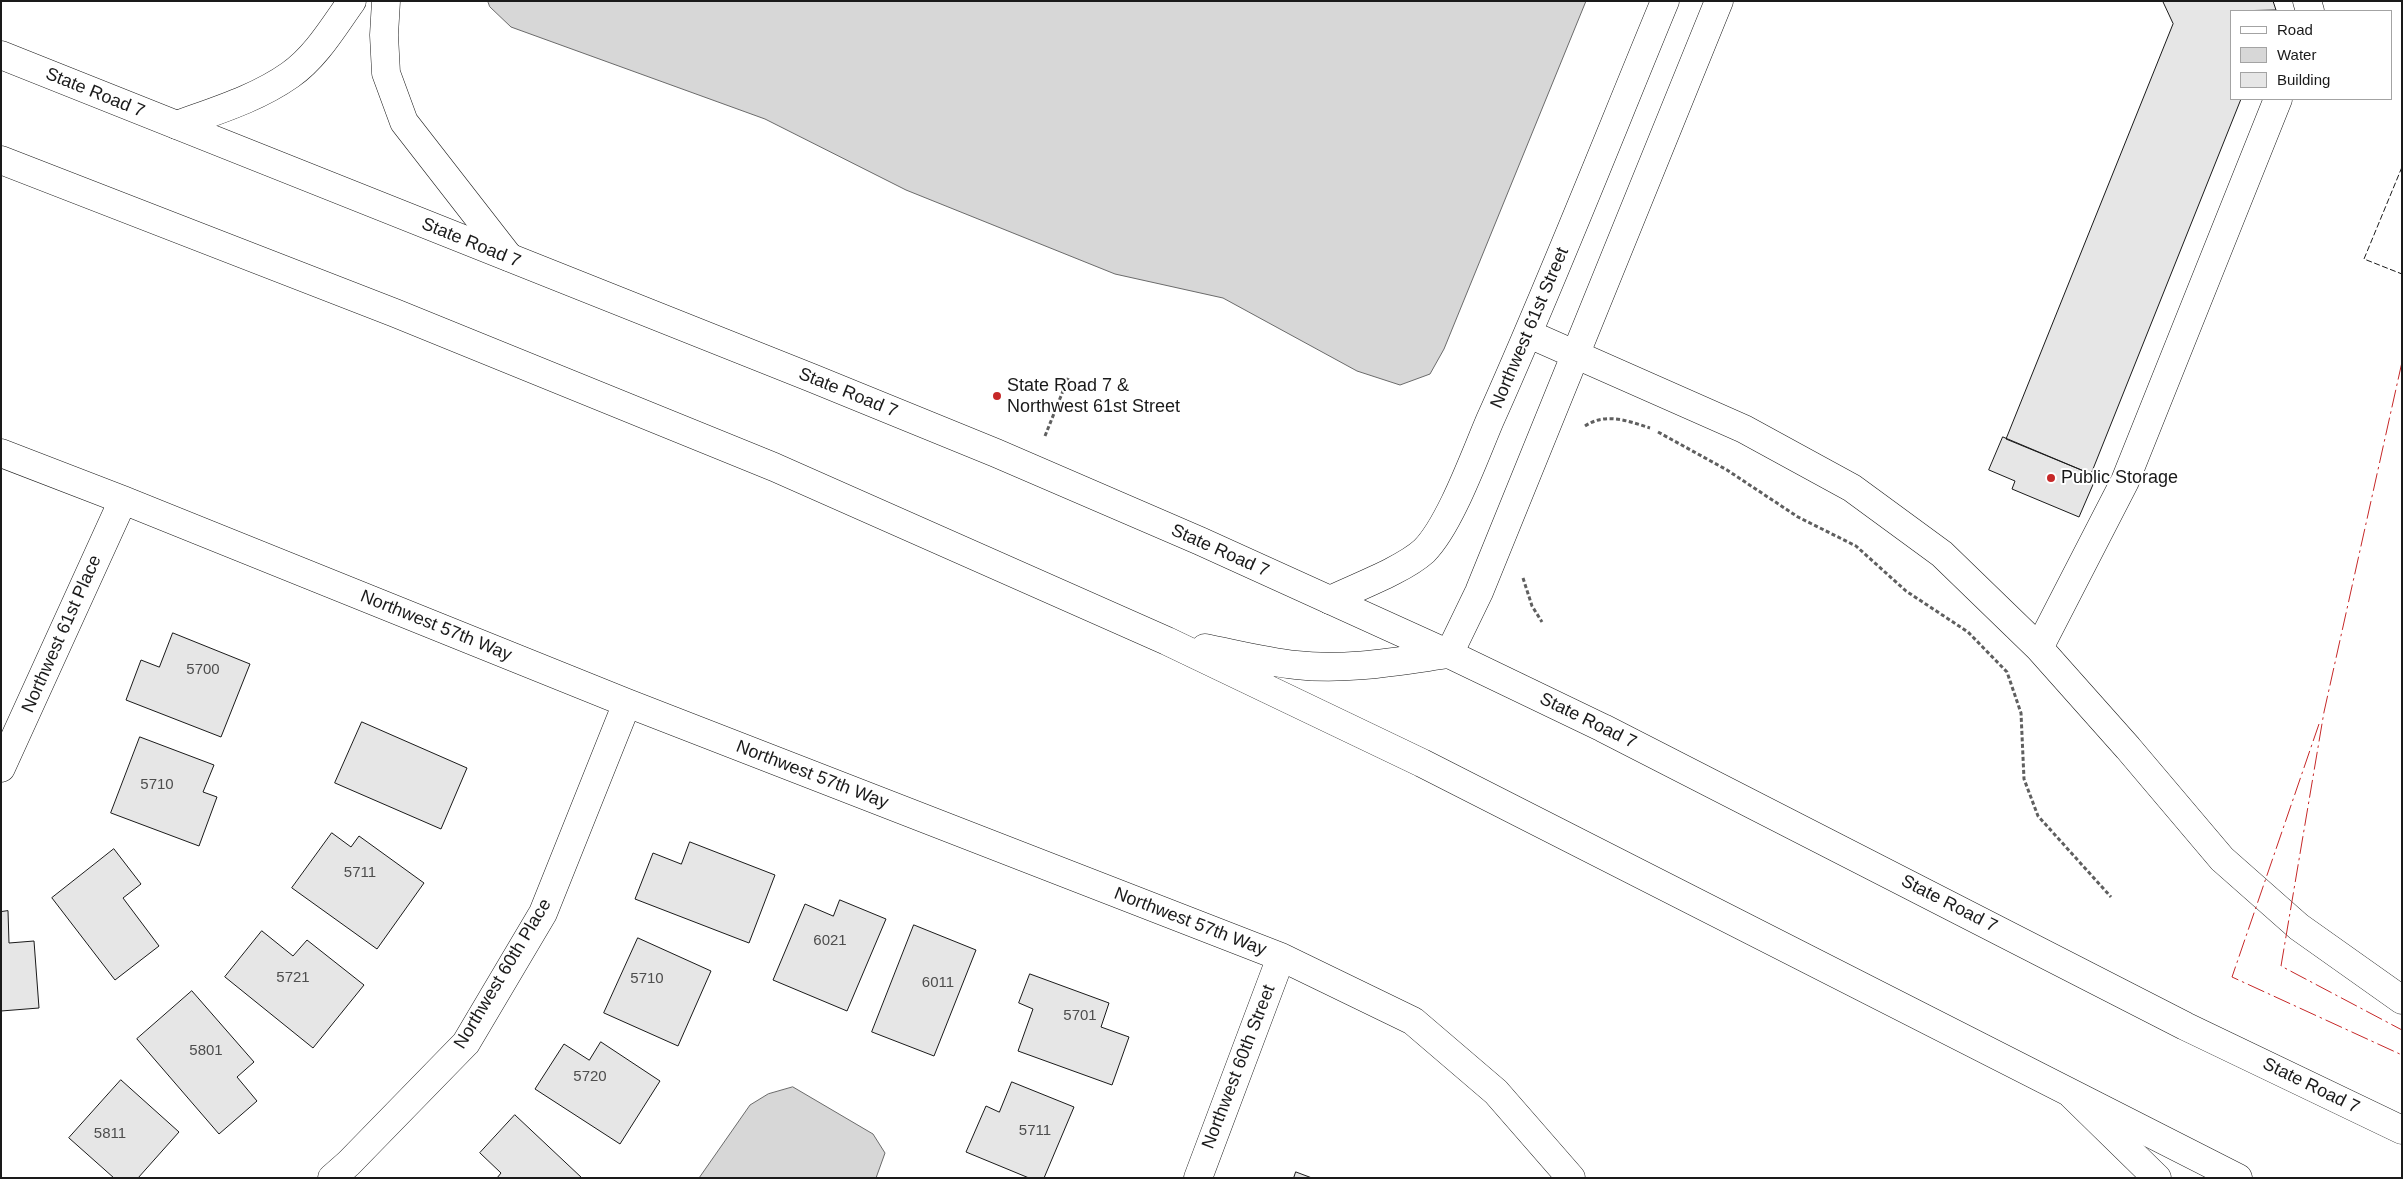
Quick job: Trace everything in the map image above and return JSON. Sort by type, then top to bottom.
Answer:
[{"type":"main road","points":[[177,125],[251,97],[291,75],[311,55],[352,1]]},
{"type":"main road","points":[[386,1],[384,35],[386,72],[404,122],[509,258]]},
{"type":"main road","name":"Northwest 61st Street","points":[[1330,600],[1404,565],[1423,551],[1435,536],[1453,503],[1528,334],[1665,1]]},
{"type":"main road","points":[[1167,641],[1296,665],[1332,666],[1380,663],[1449,654],[1479,592],[1719,1]]},
{"type":"main road","name":"State Road 7","points":[[1,55],[812,378],[1200,541],[1449,654],[1603,728],[1775,814],[2185,1026],[2402,1130]]},
{"type":"main road","points":[[2039,648],[2125,481],[2278,100]]},
{"type":"main road","points":[[1,160],[395,313],[774,467],[1167,641],[1448,776],[2238,1178]]},
{"type":"main road","points":[[1528,334],[1744,429],[1852,488],[1942,554],[2039,648],[2128,748],[2222,859],[2299,926],[2402,1000]]},
{"type":"main road","name":"Northwest 57th Way","points":[[1,453],[123,500],[627,703],[1281,957],[1413,1021],[1496,1092],[1571,1178]]},
{"type":"main road","name":"Northwest 61st Place","points":[[1,768],[123,500]]},
{"type":"main road","name":"Northwest 60th Place","points":[[332,1178],[466,1043],[543,913],[627,703]]},
{"type":"main road","name":"Northwest 60th Street","points":[[1198,1178],[1281,957]]},
{"type":"main road","points":[[2072,1095],[2157,1178]]},
{"type":"path","points":[[1031,469],[1069,376]]},
{"type":"path","points":[[1579,429],[1593,420],[1616,418],[1653,429],[1727,470],[1798,517],[1856,546],[1906,591],[1968,632],[2007,672],[2021,713],[2024,779],[2038,816],[2111,897]]},
{"type":"path","points":[[1522,574],[1532,606],[1542,622]]},
{"type":"water","points":[[488,1],[1586,1],[1444,349],[1430,374],[1400,385],[1357,371],[1223,298],[1115,274],[906,190],[765,119],[511,27],[490,7]]},
{"type":"water","points":[[793,1087],[873,1134],[885,1153],[876,1178],[699,1178],[750,1105],[768,1094]]},
{"type":"building","points":[[2163,1],[2273,1],[2276,10],[2230,10],[2230,100],[2241,100],[2091,474],[2006,439],[2173,24]]},
{"type":"building","name":"Public Storage","points":[[2003,437],[2091,474],[2092,471],[2098,473],[2079,517],[2012,489],[2015,481],[1989,470]]},
{"type":"building","points":[[173,633],[250,664],[221,737],[126,700],[141,660],[159,667]]},
{"type":"building","points":[[362,722],[467,768],[441,829],[335,783]]},
{"type":"building","points":[[140,737],[214,765],[203,792],[217,797],[199,846],[111,813]]},
{"type":"building","points":[[332,833],[351,847],[359,836],[424,883],[377,949],[292,888]]},
{"type":"building","points":[[690,842],[775,875],[749,943],[635,899],[653,853],[681,864]]},
{"type":"building","points":[[114,849],[141,884],[123,898],[159,946],[115,980],[52,898]]},
{"type":"building","points":[[840,900],[886,919],[847,1011],[773,980],[805,904],[833,916]]},
{"type":"building","points":[[8,911],[9,943],[34,941],[39,1008],[1,1011],[1,912]]},
{"type":"building","points":[[914,925],[976,950],[934,1056],[872,1032]]},
{"type":"building","points":[[262,931],[293,956],[307,940],[364,985],[313,1048],[225,977]]},
{"type":"building","points":[[638,938],[711,971],[678,1046],[604,1013]]},
{"type":"building","points":[[1030,974],[1109,1003],[1101,1027],[1129,1037],[1112,1085],[1018,1051],[1033,1009],[1019,1003]]},
{"type":"building","points":[[192,991],[254,1062],[237,1077],[257,1101],[219,1134],[137,1039]]},
{"type":"building","points":[[601,1042],[660,1081],[620,1144],[535,1089],[564,1044],[589,1060]]},
{"type":"building","points":[[121,1080],[179,1132],[138,1178],[114,1178],[69,1138]]},
{"type":"building","points":[[1012,1082],[1074,1107],[1044,1178],[1029,1178],[966,1152],[986,1106],[999,1112]]},
{"type":"building","points":[[515,1115],[582,1178],[497,1178],[501,1173],[480,1153]]},
{"type":"building","points":[[1296,1172],[1312,1178],[1294,1178]]},
{"type":"fence","points":[[2402,167],[2364,259],[2402,274]]},
{"type":"power","points":[[2402,362],[2324,712],[2281,966],[2402,1030]]},
{"type":"power","points":[[2319,724],[2232,977],[2402,1055]]},
{"type":"place","name":"State Road 7 & Northwest 61st Street","points":[[997,396]]},
{"type":"place","name":"Public Storage","points":[[2051,478]]}]
